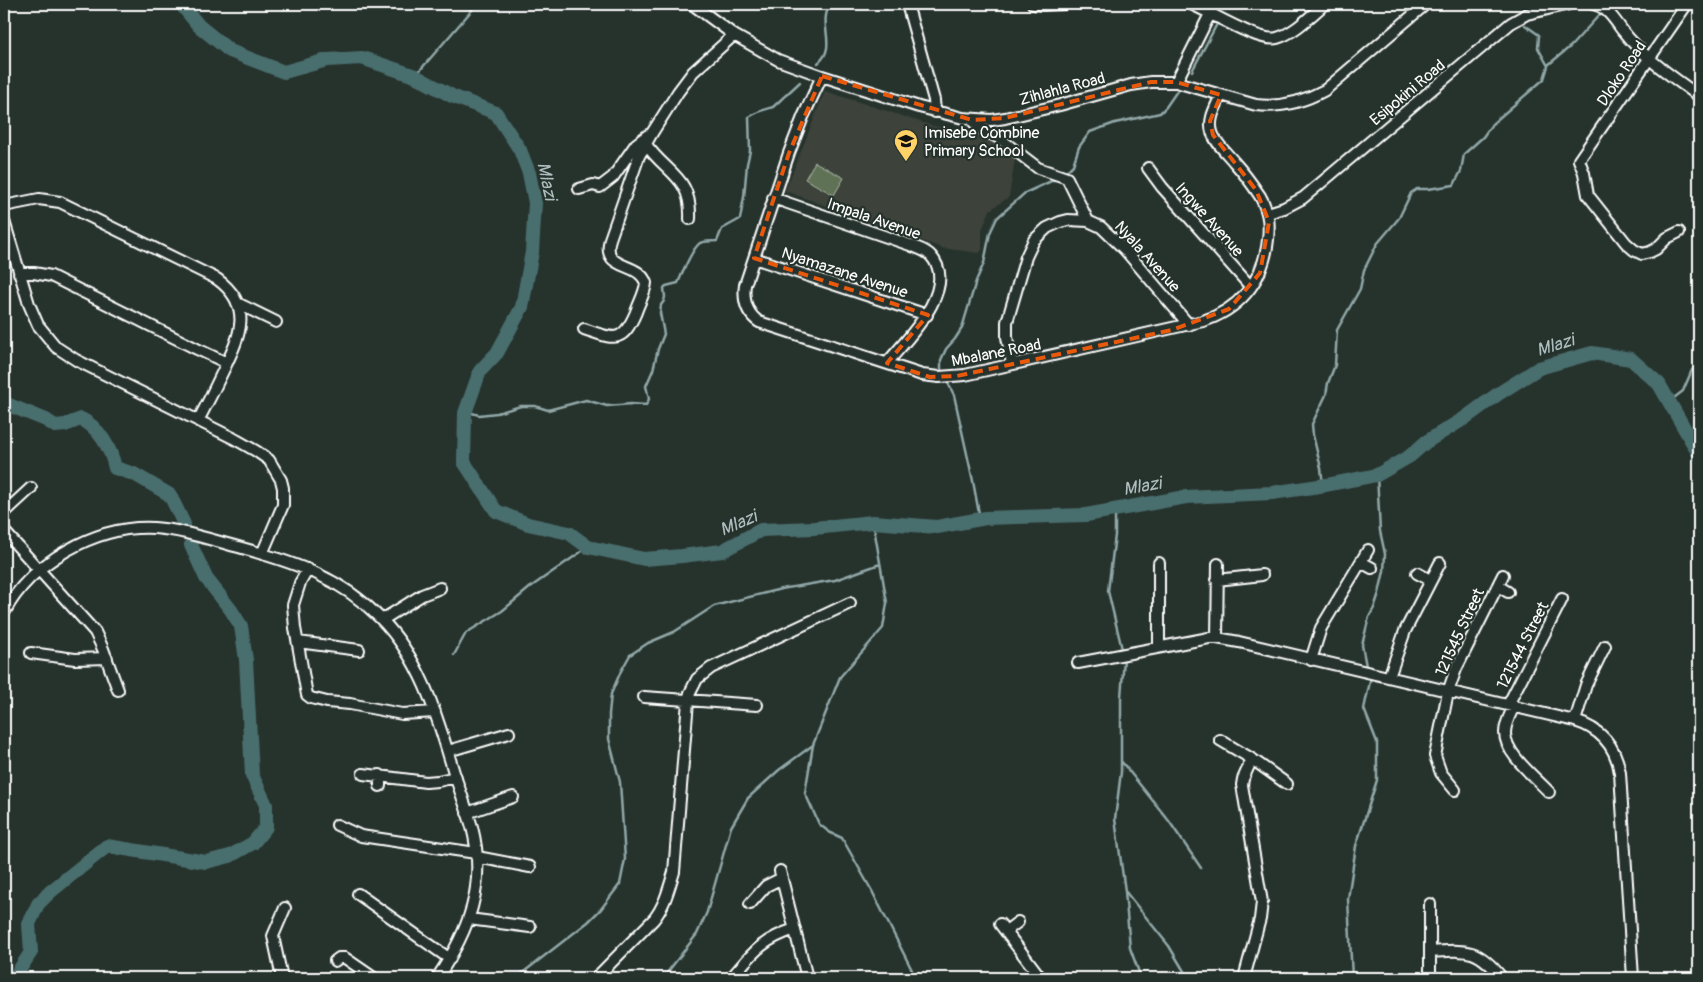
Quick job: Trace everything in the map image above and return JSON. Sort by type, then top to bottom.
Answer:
[{"type":"street","name":"Zihlahla Road","points":[[692,4],[734,36],[778,60],[935,112],[972,120],[1006,118],[1140,83],[1176,82],[1256,105],[1293,104],[1314,96],[1340,79],[1426,4]]},
{"type":"street","points":[[907,4],[934,100],[935,112]]},
{"type":"street","points":[[1033,4],[1065,4]]},
{"type":"street","points":[[1191,4],[1212,12],[1249,32],[1272,39],[1291,31],[1325,4]]},
{"type":"street","name":"Esipokini Road","points":[[1268,213],[1284,208],[1304,198],[1511,24],[1528,14],[1569,4]]},
{"type":"street","points":[[1593,4],[1611,15],[1623,32],[1648,59],[1699,96]]},
{"type":"street","name":"Dloko Road","points":[[1679,232],[1667,238],[1650,252],[1642,254],[1634,250],[1626,243],[1588,195],[1584,173],[1578,160],[1687,4]]},
{"type":"street","points":[[1176,82],[1212,12]]},
{"type":"street","points":[[584,330],[610,336],[625,334],[646,287],[646,283],[642,275],[615,261],[609,254],[608,249],[636,166],[652,132],[693,72],[734,36]]},
{"type":"street","name":"Mbalane Road","points":[[822,76],[799,126],[773,198],[744,294],[746,307],[754,319],[759,322],[922,375],[941,377],[966,375],[1211,318],[1229,309],[1251,287],[1260,273],[1266,253],[1269,229],[1268,213],[1252,184],[1213,135],[1210,121],[1221,96]]},
{"type":"street","points":[[972,120],[978,127],[998,138],[1038,168],[1067,178],[1088,221],[1068,220],[1053,224],[1038,236],[1030,248],[1007,322],[1007,337],[1012,364]]},
{"type":"street","points":[[578,189],[593,185],[600,187],[613,177],[636,144],[652,132]]},
{"type":"street","points":[[646,143],[651,151],[684,185],[690,200],[690,219]]},
{"type":"street","name":"Ingwe Avenue","points":[[1148,168],[1154,179],[1251,287]]},
{"type":"street","name":"Impala Avenue","points":[[773,198],[910,245],[927,253],[934,260],[939,276],[936,296],[927,315],[887,363]]},
{"type":"street","points":[[4,206],[40,199],[60,202],[217,279],[228,288],[237,303],[241,321],[240,334],[198,421]]},
{"type":"street","points":[[4,220],[29,304],[38,325],[56,347],[76,360],[256,451],[269,460],[278,473],[283,488],[283,505],[262,554]]},
{"type":"street","name":"Nyala Avenue","points":[[1088,221],[1101,226],[1109,234],[1189,324]]},
{"type":"street","name":"Nyamazane Avenue","points":[[754,258],[927,315]]},
{"type":"street","points":[[19,273],[42,274],[56,278],[197,349],[227,362]]},
{"type":"street","points":[[237,303],[276,322]]},
{"type":"street","points":[[4,513],[31,488]]},
{"type":"street","points":[[4,611],[39,570],[55,558],[88,540],[116,531],[139,528],[181,532],[262,554],[308,569],[325,576],[364,603],[382,620],[410,656],[425,686],[472,828],[476,855],[476,886],[469,919],[462,937],[437,978]]},
{"type":"street","points":[[4,531],[89,624],[99,639],[118,690]]},
{"type":"street","points":[[1312,660],[1321,628],[1368,550]]},
{"type":"street","points":[[1361,562],[1372,568]]},
{"type":"street","points":[[1159,563],[1159,647]]},
{"type":"street","points":[[1389,677],[1401,639],[1440,563]]},
{"type":"street","points":[[1217,638],[1218,564]]},
{"type":"street","points":[[308,569],[300,583],[293,605],[306,693],[309,697],[327,702],[350,704],[402,714],[435,712]]},
{"type":"street","points":[[1417,573],[1430,580]]},
{"type":"street","points":[[1217,580],[1262,575]]},
{"type":"street","name":"121545 Street","points":[[1455,790],[1441,773],[1435,756],[1448,692],[1456,669],[1502,575]]},
{"type":"street","name":"121545 Street","points":[[1498,586],[1508,592]]},
{"type":"street","points":[[382,620],[422,595],[440,588]]},
{"type":"street","name":"121544 Street","points":[[1549,792],[1517,758],[1507,742],[1506,727],[1511,706],[1562,599]]},
{"type":"street","points":[[596,978],[654,919],[659,912],[670,885],[674,872],[688,700],[697,679],[711,668],[850,603]]},
{"type":"street","points":[[1078,663],[1217,638],[1389,677],[1590,726],[1606,739],[1614,751],[1619,765],[1633,978]]},
{"type":"street","points":[[298,642],[359,650]]},
{"type":"street","points":[[1575,721],[1586,685],[1605,646]]},
{"type":"street","points":[[31,653],[75,659],[107,658]]},
{"type":"street","points":[[644,698],[757,705]]},
{"type":"street","points":[[448,751],[509,732]]},
{"type":"street","points":[[1220,740],[1252,759],[1287,784]]},
{"type":"street","points":[[1244,978],[1260,919],[1262,902],[1242,786],[1252,759]]},
{"type":"street","points":[[363,774],[426,782],[456,778]]},
{"type":"street","points":[[380,775],[380,786]]},
{"type":"street","points":[[467,813],[513,797]]},
{"type":"street","points":[[337,825],[361,836],[476,855],[530,867]]},
{"type":"street","points":[[750,904],[766,886],[781,874],[807,978]]},
{"type":"street","points":[[358,894],[450,959]]},
{"type":"street","points":[[1430,904],[1430,978]]},
{"type":"street","points":[[282,978],[273,936],[285,908]]},
{"type":"street","points":[[469,919],[530,928]]},
{"type":"street","points":[[1018,922],[1003,927],[1041,978]]},
{"type":"street","points":[[731,978],[764,943],[794,929]]},
{"type":"street","points":[[1430,952],[1464,950],[1477,954],[1489,963],[1502,978]]},
{"type":"street","points":[[335,961],[339,958],[345,958],[374,978]]},
{"type":"highlighted area","points":[[822,76],[972,120],[1005,118],[1151,82],[1176,82],[1221,95],[1210,121],[1213,135],[1256,190],[1269,222],[1260,273],[1229,309],[1172,330],[957,376],[930,377],[887,363],[928,315],[754,258],[789,153]]},
{"type":"shaded area","name":"Imisebe Combine Primary School","points":[[825,91],[933,126],[996,137],[1016,152],[1009,197],[990,210],[982,230],[982,250],[979,253],[942,248],[785,191]]},
{"type":"green space","points":[[815,162],[844,178],[834,195],[805,179]]},
{"type":"waterway","name":"Mlazi","points":[[181,4],[199,26],[230,51],[284,72],[327,60],[362,58],[415,76],[452,96],[496,113],[520,150],[529,173],[535,203],[532,252],[522,307],[497,353],[480,371],[465,413],[464,462],[496,511],[528,524],[569,533],[588,547],[644,559],[682,556],[722,551],[761,530],[814,528],[873,522],[937,527],[986,518],[1086,515],[1186,497],[1272,493],[1326,485],[1377,475],[1410,456],[1426,442],[1539,368],[1592,353],[1631,359],[1659,384],[1699,454]]},
{"type":"waterway","points":[[415,76],[472,10],[474,4]]},
{"type":"waterway","points":[[818,63],[827,49],[826,19],[827,11],[831,4]]},
{"type":"waterway","points":[[1548,65],[1571,46],[1602,12]]},
{"type":"waterway","points":[[1192,71],[1218,22]]},
{"type":"waterway","points":[[1323,485],[1312,424],[1326,395],[1328,383],[1335,365],[1337,330],[1360,289],[1364,270],[1377,244],[1399,218],[1411,193],[1417,189],[1454,185],[1461,171],[1464,154],[1483,137],[1492,124],[1544,79],[1548,66],[1538,48],[1539,35],[1525,25]]},
{"type":"waterway","points":[[465,411],[479,415],[497,413],[521,406],[535,406],[548,410],[586,400],[607,406],[646,405],[649,399],[646,386],[664,334],[660,313],[665,297],[664,288],[678,283],[694,250],[700,243],[717,241],[722,229],[740,219],[750,151],[749,117],[773,107],[800,82]]},
{"type":"waterway","points":[[1064,174],[1073,165],[1079,147],[1090,132],[1115,123],[1160,113],[1177,91]]},
{"type":"waterway","points":[[941,374],[941,360],[946,349],[962,328],[976,281],[984,263],[990,233],[997,218],[1025,193],[1058,178]]},
{"type":"waterway","points":[[1670,401],[1683,391],[1692,370],[1699,364]]},
{"type":"waterway","points":[[945,380],[954,395],[980,519]]},
{"type":"waterway","points":[[4,403],[46,420],[55,426],[65,425],[81,419],[93,427],[99,433],[111,453],[115,468],[134,474],[170,495],[184,524]]},
{"type":"waterway","points":[[1366,666],[1362,645],[1369,617],[1379,593],[1384,571],[1385,554],[1380,531],[1377,475]]},
{"type":"waterway","points":[[1115,510],[1115,535],[1108,591],[1122,649]]},
{"type":"waterway","points":[[873,522],[887,603],[883,628],[840,677],[813,745],[805,793],[819,824],[829,832],[842,838],[872,891],[916,978]]},
{"type":"waterway","points":[[14,978],[31,952],[29,924],[38,904],[107,846],[206,862],[230,856],[253,843],[266,827],[266,805],[252,775],[246,660],[241,626],[206,578],[191,545]]},
{"type":"waterway","points":[[454,655],[466,633],[502,611],[532,586],[588,547]]},
{"type":"waterway","points":[[516,978],[588,922],[601,909],[620,884],[625,859],[620,782],[609,739],[609,714],[611,694],[630,655],[648,643],[674,632],[714,606],[781,589],[835,580],[880,564]]},
{"type":"waterway","points":[[1124,659],[1121,697],[1121,772],[1115,819],[1125,891],[1130,948],[1141,978]]},
{"type":"waterway","points":[[1352,978],[1348,899],[1356,846],[1377,780],[1377,742],[1364,709],[1371,677]]},
{"type":"waterway","points":[[663,978],[697,934],[707,912],[731,827],[748,798],[779,770],[813,745]]},
{"type":"waterway","points":[[1121,761],[1169,821],[1201,868]]},
{"type":"waterway","points":[[1125,891],[1169,946],[1188,978]]},
{"type":"place","name":"Imisebe Combine Primary School","points":[[906,162]]}]
